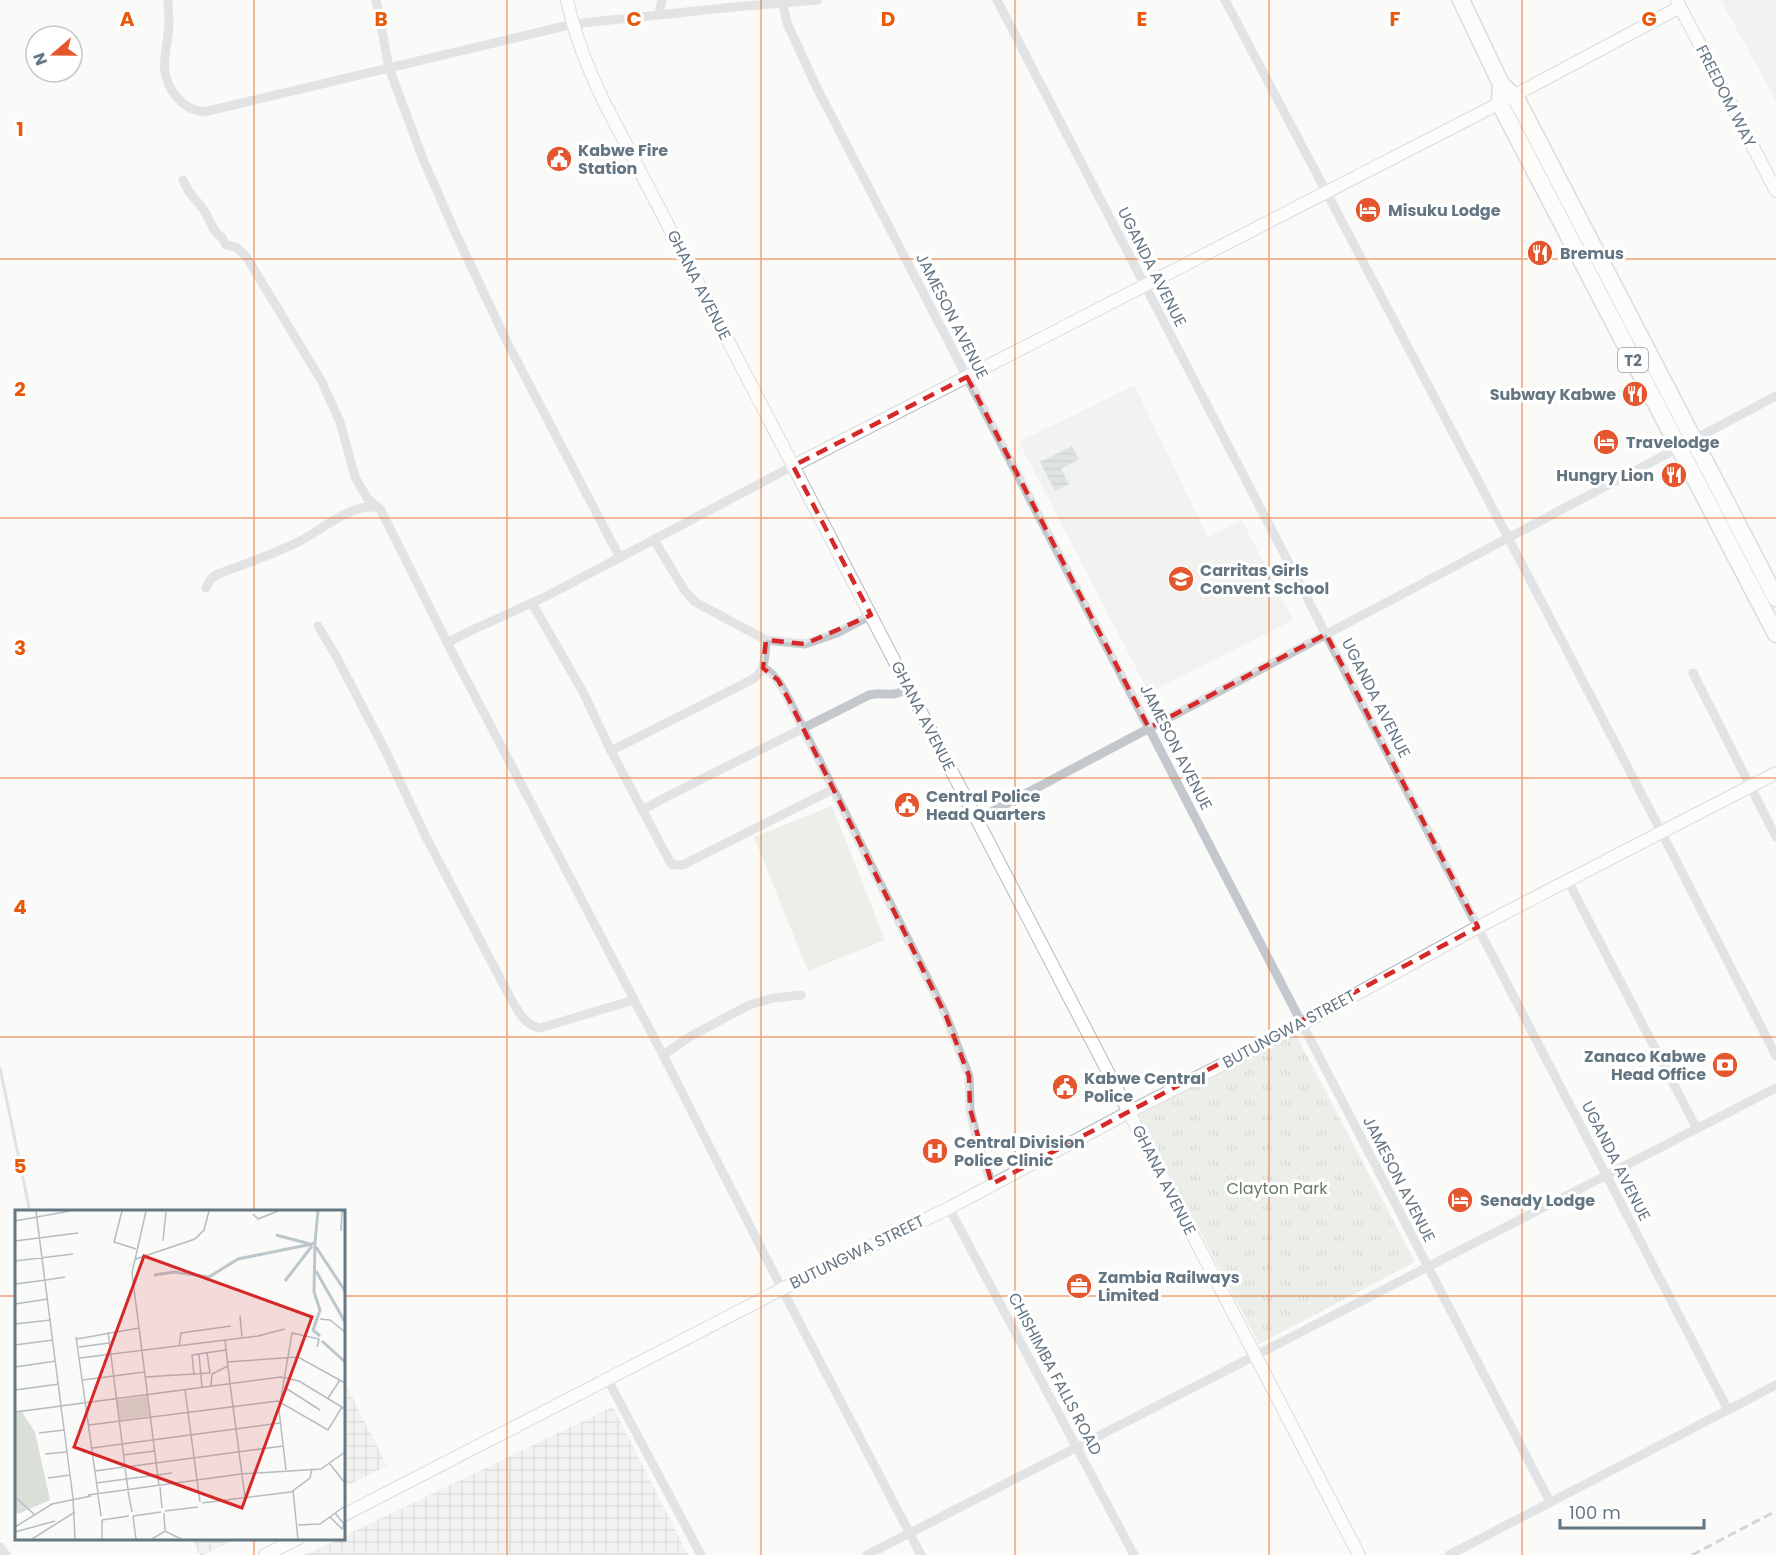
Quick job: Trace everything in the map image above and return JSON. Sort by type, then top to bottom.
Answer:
[{"type":"highway","name":"T2","points":[[1461,0],[1505,94],[1750,566],[1766,591],[1776,634]]},
{"type":"main road","name":"GHANA AVENUE","points":[[567,0],[587,65],[604,102],[1359,1555]]},
{"type":"main road","points":[[793,466],[1326,191],[1678,4]]},
{"type":"main road","name":"FREEDOM WAY","points":[[1678,4],[1776,191]]},
{"type":"main road","name":"BUTUNGWA STREET","points":[[345,1514],[783,1289],[949,1208],[1129,1112],[1302,1024],[1478,927],[1776,772]]},
{"type":"main road","points":[[266,1555],[297,1540]]},
{"type":"street","points":[[168,0],[169,24],[165,77],[179,101],[192,110],[204,112],[573,24],[782,1],[818,0]]},
{"type":"street","points":[[376,0],[389,68],[423,159],[454,232],[507,342],[620,558]]},
{"type":"street","points":[[659,14],[662,0]]},
{"type":"street","name":"UGANDA AVENUE","points":[[997,0],[1728,1410]]},
{"type":"street","points":[[1225,0],[1509,538],[1776,1056]]},
{"type":"street","name":"JAMESON AVENUE","points":[[782,1],[787,23],[816,86],[1551,1502]]},
{"type":"street","points":[[183,180],[193,199],[204,209],[226,245],[236,247],[247,258],[321,380],[340,422],[355,477],[367,498],[380,509],[447,643],[663,1054],[921,1555]]},
{"type":"street","points":[[976,820],[1776,396]]},
{"type":"street","points":[[447,643],[620,558],[793,466]]},
{"type":"street","points":[[206,588],[216,575],[300,541],[327,523],[366,507],[380,509]]},
{"type":"street","points":[[654,540],[695,602],[766,640],[805,644],[837,633],[871,615]]},
{"type":"street","points":[[532,603],[583,692],[611,751],[673,866],[678,866],[833,789]]},
{"type":"street","points":[[318,626],[380,739],[426,837],[513,1003],[526,1022],[540,1028],[634,1000]]},
{"type":"street","points":[[611,751],[760,674],[763,668],[766,640]]},
{"type":"street","points":[[763,668],[771,672],[778,680],[946,1016],[969,1076],[970,1109],[978,1145],[992,1184]]},
{"type":"street","points":[[1693,674],[1776,837]]},
{"type":"street","points":[[642,810],[868,695],[876,693],[898,695],[909,688]]},
{"type":"street","points":[[1568,881],[1697,1129]]},
{"type":"street","points":[[663,1054],[749,1005],[801,995]]},
{"type":"street","points":[[867,1555],[1776,1088]]},
{"type":"street","name":"CHISHIMBA FALLS ROAD","points":[[949,1208],[1134,1555]]},
{"type":"street","points":[[608,1380],[701,1555]]},
{"type":"street","points":[[1449,1555],[1776,1385]]},
{"type":"street","points":[[0,1547],[6,1555]]},
{"type":"highlighted area","points":[[967,377],[1149,728],[1326,634],[1478,927],[992,1184],[970,1109],[969,1076],[946,1016],[790,702],[778,680],[763,668],[766,640],[805,644],[871,615],[793,466]]},
{"type":"shaded area","points":[[1721,0],[1776,0],[1776,101],[1722,2]]},
{"type":"shaded area","name":"Carritas Girls Convent School","points":[[1134,385],[1208,537],[1242,520],[1293,620],[1149,693],[1019,442]]},
{"type":"shaded area","points":[[1072,446],[1079,459],[1061,469],[1069,484],[1055,491],[1040,462]]},
{"type":"shaded area","points":[[345,1383],[387,1466],[345,1487]]},
{"type":"shaded area","points":[[613,1407],[688,1555],[304,1555],[337,1540],[345,1540],[345,1536]]},
{"type":"shaded area","points":[[192,1540],[234,1540],[202,1555]]},
{"type":"green space","points":[[832,806],[885,940],[808,971],[754,837]]},
{"type":"green space","name":"Clayton Park","points":[[1295,1033],[1415,1262],[1259,1344],[1139,1115]]},
{"type":"waterway","points":[[0,1068],[30,1210]]},
{"type":"railway","points":[[1692,1555],[1776,1511]]},
{"type":"place","name":"Kabwe Fire Station","points":[[559,159]]},
{"type":"place","name":"Misuku Lodge","points":[[1368,210]]},
{"type":"place","name":"Bremus","points":[[1540,253]]},
{"type":"place","name":"Subway Kabwe","points":[[1635,394]]},
{"type":"place","name":"Travelodge","points":[[1606,442]]},
{"type":"place","name":"Hungry Lion","points":[[1674,475]]},
{"type":"place","name":"Carritas Girls Convent School","points":[[1181,579]]},
{"type":"place","name":"Central Police Head Quarters","points":[[907,805]]},
{"type":"place","name":"Zanaco Kabwe Head Office","points":[[1725,1065]]},
{"type":"place","name":"Kabwe Central Police","points":[[1065,1087]]},
{"type":"place","name":"Central Division Police Clinic","points":[[935,1151]]},
{"type":"place","name":"Senady Lodge","points":[[1460,1200]]},
{"type":"place","name":"Zambia Railways Limited","points":[[1079,1286]]}]
